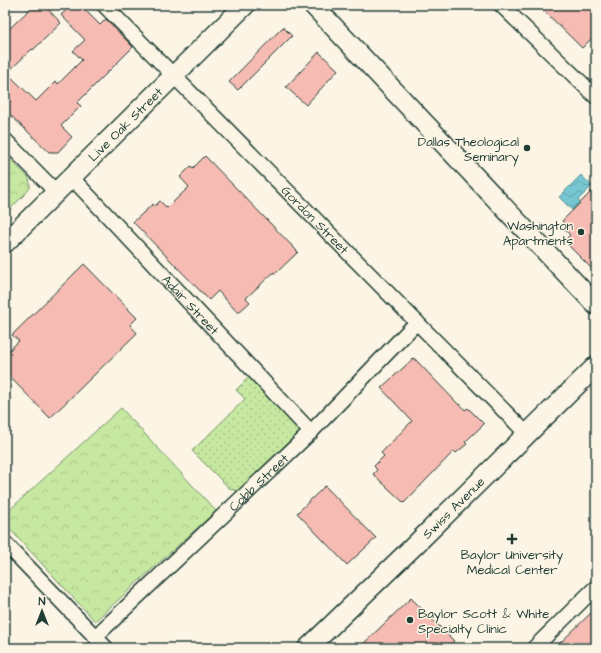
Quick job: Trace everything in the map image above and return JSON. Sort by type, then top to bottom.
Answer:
[{"type":"street","name":"Gordon Street","points":[[104,5],[309,211],[527,434]]},
{"type":"street","name":"Live Oak Street","points":[[5,243],[245,5]]},
{"type":"street","points":[[313,5],[596,305]]},
{"type":"street","points":[[501,5],[596,97]]},
{"type":"street","points":[[5,140],[56,192]]},
{"type":"street","name":"Adair Street","points":[[71,177],[311,432]]},
{"type":"street","name":"Cobb Street","points":[[95,637],[311,432],[417,322]]},
{"type":"street","name":"Swiss Avenue","points":[[308,648],[596,366]]},
{"type":"street","points":[[5,543],[106,648]]},
{"type":"street","points":[[534,648],[596,587]]},
{"type":"green space","points":[[5,154],[29,178],[30,188],[5,214]]},
{"type":"green space","points":[[249,377],[303,431],[241,490],[236,491],[229,488],[192,451],[245,399],[236,390]]},
{"type":"green space","points":[[121,408],[216,511],[95,621],[5,524],[5,514]]},
{"type":"water","points":[[581,175],[592,186],[578,200],[580,203],[572,210],[559,197]]},
{"type":"building","points":[[34,5],[44,5],[61,23],[7,73],[36,101],[56,81],[58,84],[82,60],[73,51],[85,40],[61,15],[72,5],[80,5],[100,25],[106,19],[133,47],[77,103],[81,106],[61,126],[72,137],[58,152],[49,152],[5,110],[5,33]]},
{"type":"building","points":[[538,5],[596,5],[596,34],[582,48]]},
{"type":"building","points":[[283,27],[292,36],[238,90],[229,82]]},
{"type":"building","points":[[319,52],[338,70],[306,105],[286,87]]},
{"type":"building","points":[[205,156],[298,252],[275,274],[274,272],[246,298],[250,302],[238,313],[218,291],[209,300],[133,222],[153,204],[155,206],[160,201],[167,208],[189,187],[180,177],[191,166],[193,168]]},
{"type":"building","name":"Washington Apartments","points":[[596,187],[596,273],[564,241],[570,235],[563,228],[566,226],[562,221]]},
{"type":"building","points":[[84,264],[137,318],[130,325],[137,333],[50,418],[5,372],[5,354],[19,341],[12,335]]},
{"type":"building","points":[[414,358],[459,405],[460,404],[465,410],[468,408],[484,424],[465,442],[467,444],[456,453],[454,451],[404,503],[373,474],[377,470],[374,466],[384,456],[381,453],[412,421],[381,388]]},
{"type":"building","points":[[325,486],[376,538],[347,565],[297,513]]},
{"type":"building","name":"Baylor Scott & White Specialty Clinic","points":[[411,598],[454,641],[447,648],[359,648]]},
{"type":"building","points":[[596,608],[596,648],[555,648]]},
{"type":"place","name":"Dallas Theological Seminary","points":[[527,148]]},
{"type":"place","name":"Washington Apartments","points":[[581,232]]},
{"type":"place","name":"Baylor University Medical Center","points":[[512,539]]},
{"type":"place","name":"Baylor Scott & White Specialty Clinic","points":[[410,620]]}]
